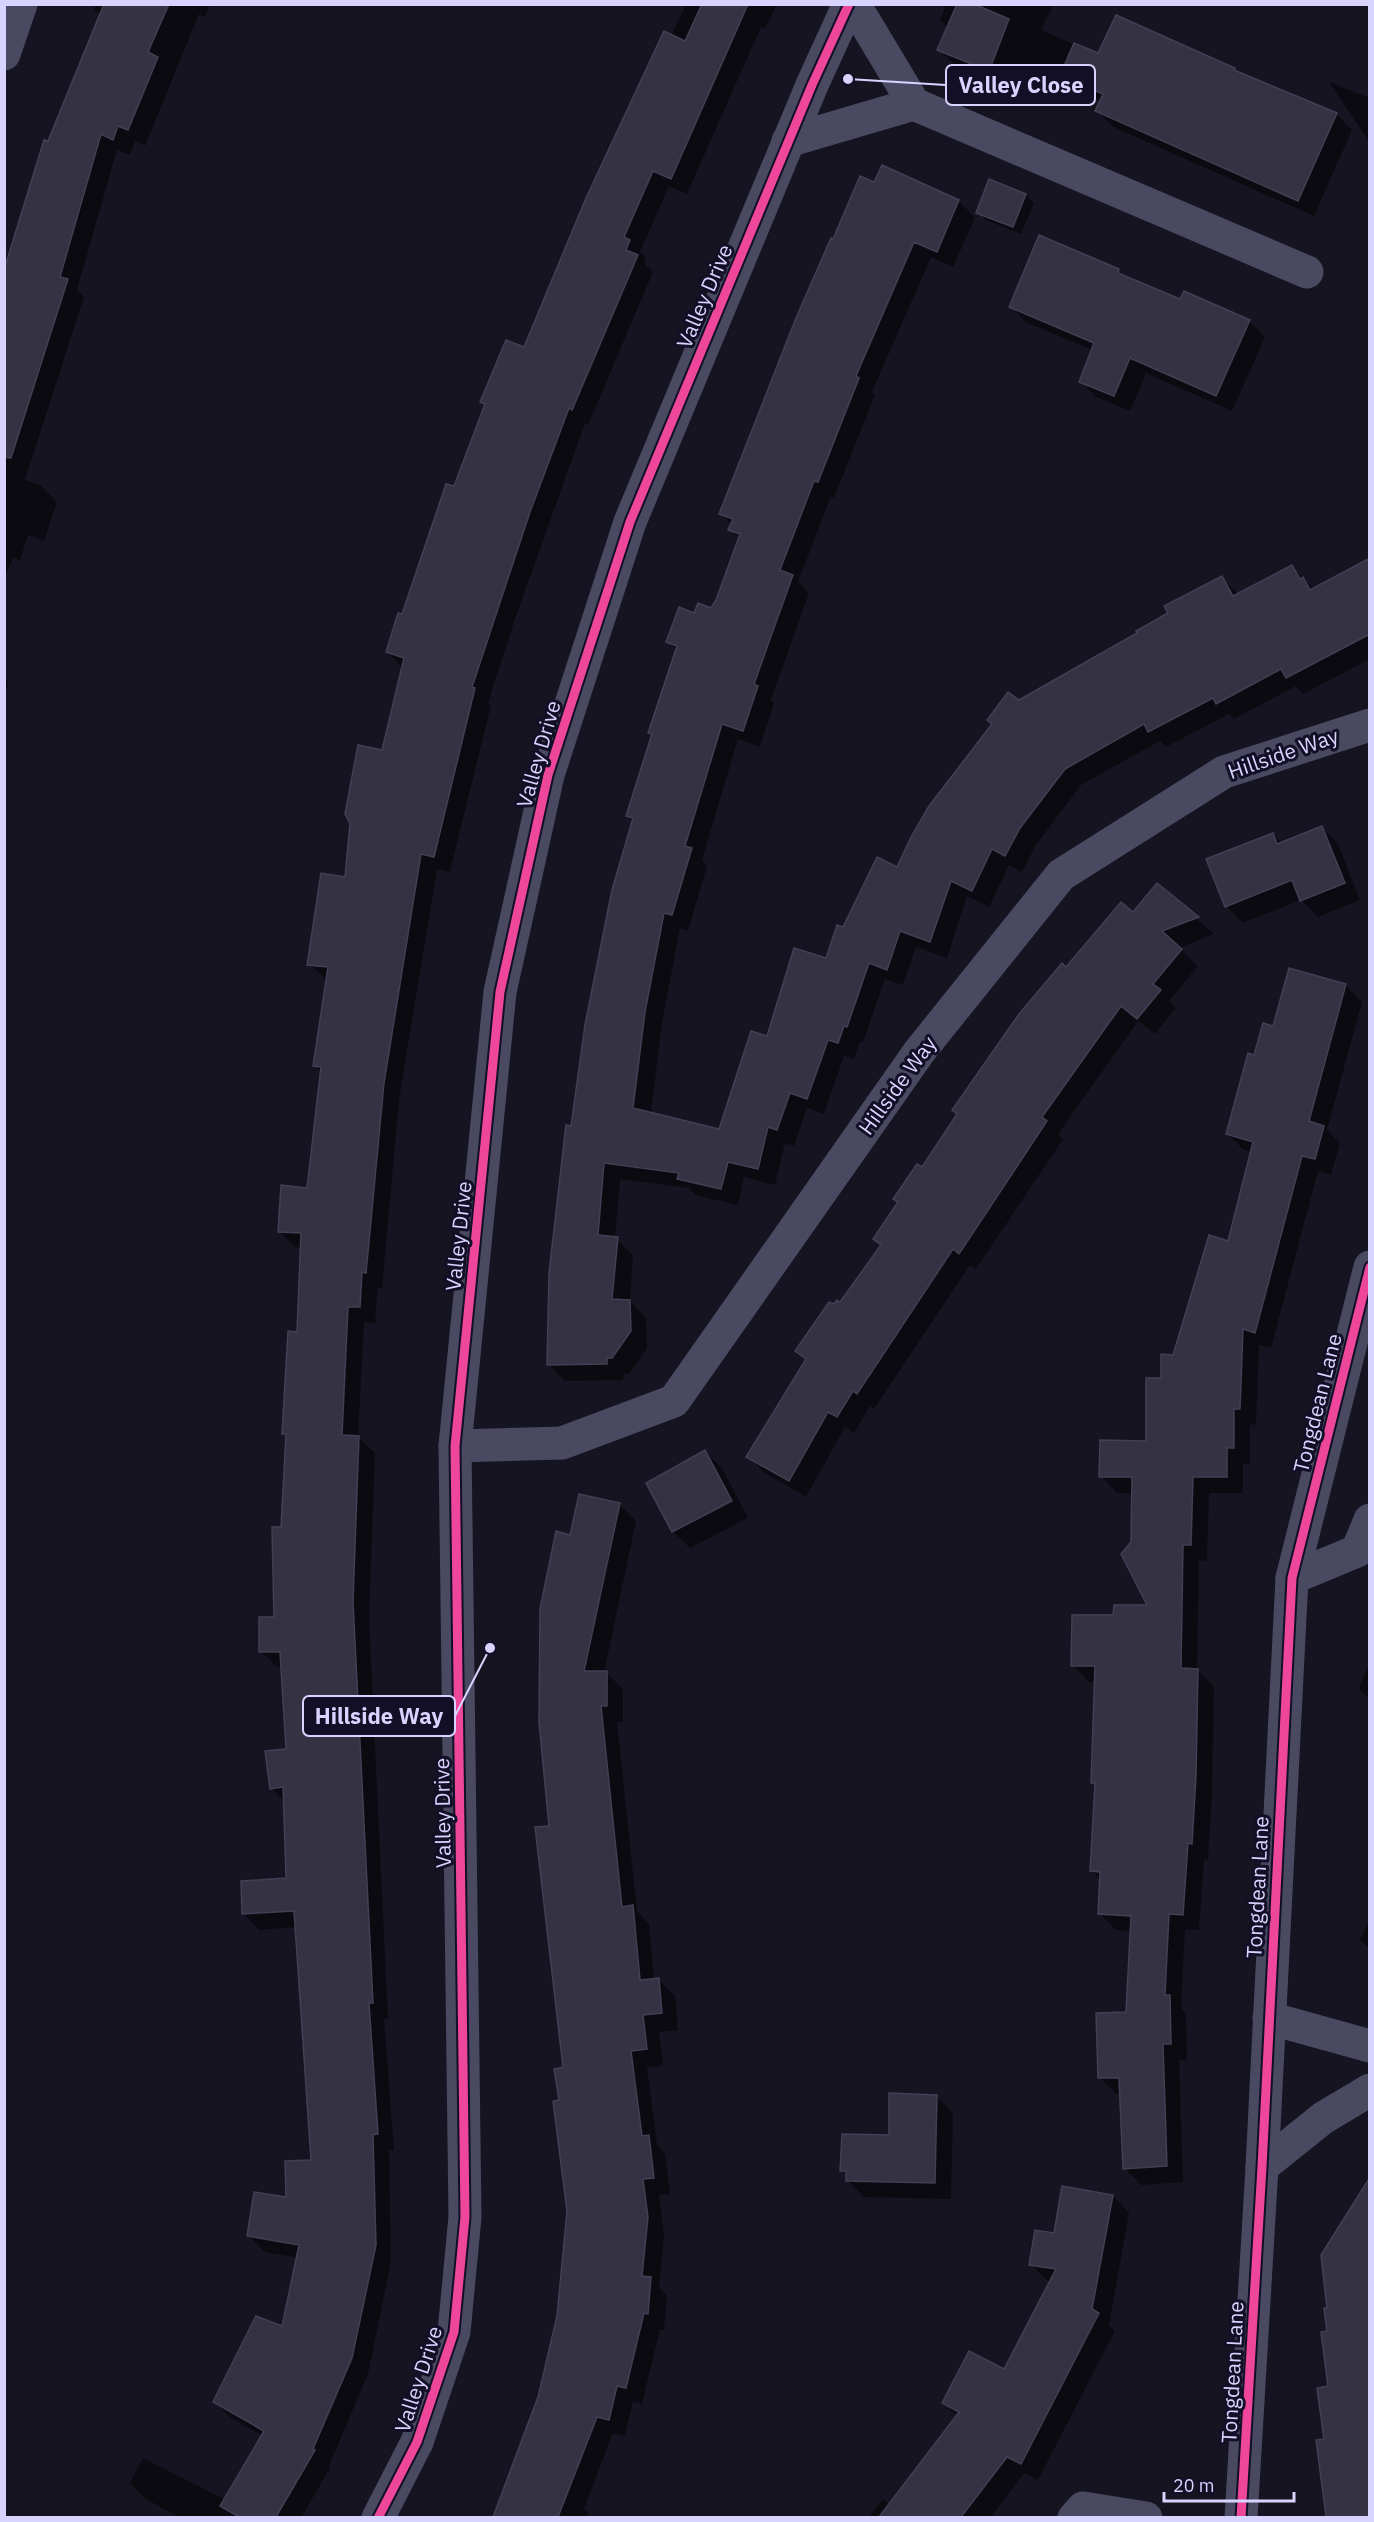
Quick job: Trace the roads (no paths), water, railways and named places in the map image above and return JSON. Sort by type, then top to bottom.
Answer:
[{"type":"street","points":[[4,54],[21,4]]},
{"type":"street","name":"Valley Drive","points":[[378,2517],[417,2442],[454,2332],[465,2217],[455,1446],[500,992],[548,775],[630,522],[789,141],[849,4]]},
{"type":"street","points":[[854,4],[914,104],[1307,272]]},
{"type":"street","points":[[789,141],[914,104]]},
{"type":"street","name":"Hillside Way","points":[[455,1446],[562,1443],[674,1401],[919,1052],[1061,875],[1224,772],[1370,725]]},
{"type":"street","name":"Tongdean Lane","points":[[1241,2517],[1262,2167],[1292,1578],[1370,1267]]},
{"type":"street","points":[[1292,1578],[1358,1551],[1370,1520]]},
{"type":"street","points":[[1269,2018],[1370,2046]]},
{"type":"street","points":[[1262,2167],[1323,2118],[1370,2090]]},
{"type":"street","points":[[1074,2517],[1083,2508],[1146,2517]]},
{"type":"place","name":"Valley Close","points":[[848,79]]},
{"type":"place","name":"Hillside Way","points":[[490,1648]]}]
